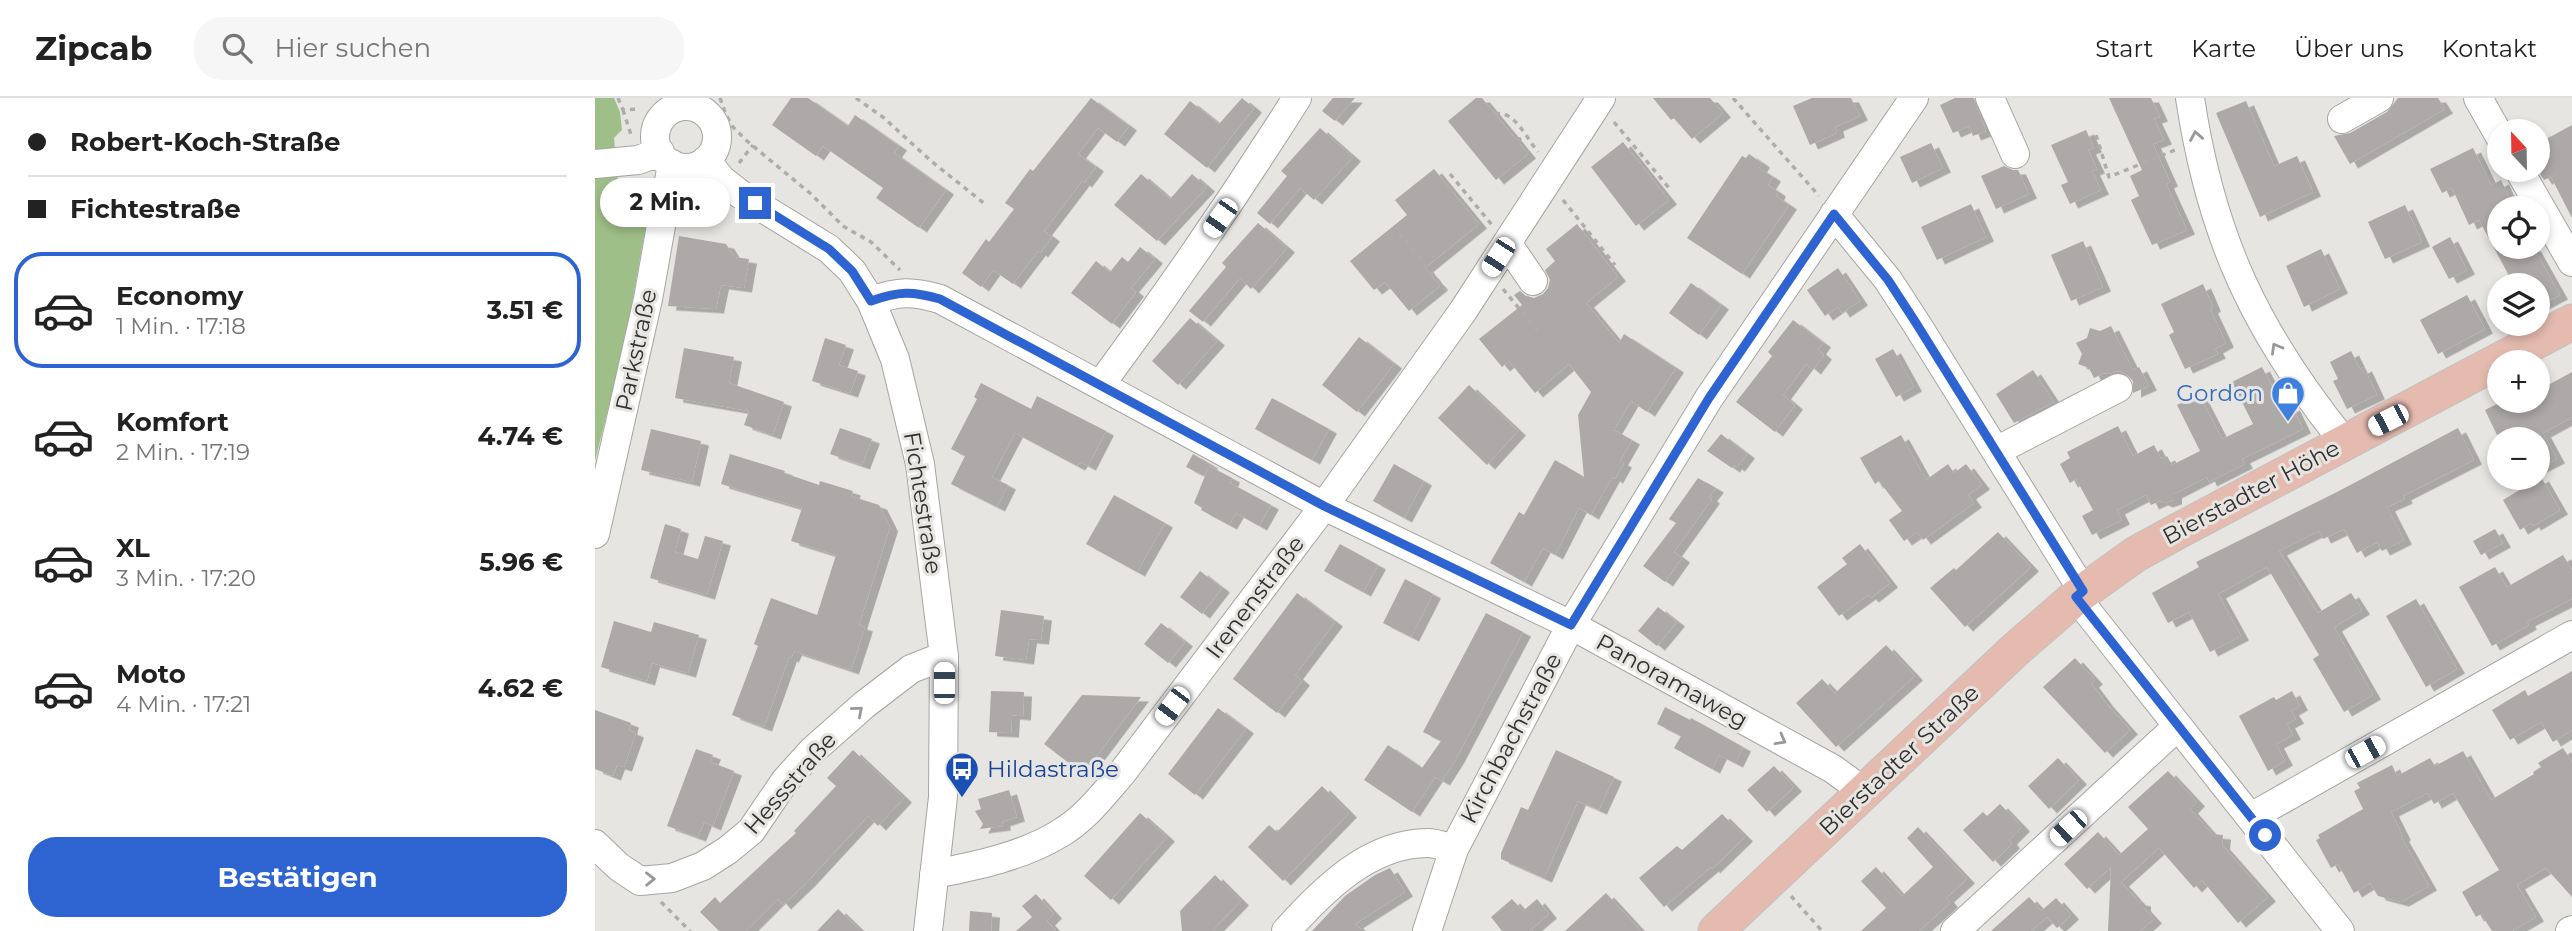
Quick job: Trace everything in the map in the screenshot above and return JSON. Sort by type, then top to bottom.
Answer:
[{"type":"main road","name":"Bierstadter Höhe","points":[[2079,594],[2136,554],[2572,322]]},
{"type":"main road","name":"Bierstadter Straße","points":[[1716,931],[1866,793],[2015,650],[2079,594]]},
{"type":"street","points":[[1101,384],[1220,218],[1297,98]]},
{"type":"street","name":"Kirchbachstraße","points":[[1427,931],[1454,849],[1571,625],[1709,398],[1914,98]]},
{"type":"street","points":[[1990,98],[2015,153]]},
{"type":"street","points":[[2190,98],[2210,197],[2250,302],[2278,352],[2309,398],[2345,443]]},
{"type":"street","points":[[2342,119],[2379,98]]},
{"type":"street","points":[[2478,98],[2490,119]]},
{"type":"street","name":"Irenenstraße","points":[[934,874],[969,867],[1037,845],[1059,834],[1093,806],[1122,773],[1324,506],[1462,311],[1600,100]]},
{"type":"street","points":[[595,164],[638,160],[655,154],[689,167],[706,160],[715,149],[717,134],[704,101],[679,107],[651,107]]},
{"type":"street","name":"Parkstraße","points":[[595,534],[648,299],[656,132],[651,107]]},
{"type":"street","name":"Fichtestraße","points":[[706,160],[721,178],[740,194],[829,249],[852,271],[871,301],[895,359],[920,464],[944,656],[943,786],[928,931]]},
{"type":"street","points":[[2526,182],[2572,262]]},
{"type":"street","points":[[1834,214],[1888,280],[1996,451],[2079,594],[2178,726],[2340,931]]},
{"type":"street","points":[[1507,243],[1533,281]]},
{"type":"street","name":"Panoramaweg","points":[[871,301],[905,292],[940,299],[1324,506],[1571,625],[1833,769],[1866,793]]},
{"type":"street","points":[[1996,451],[2118,388]]},
{"type":"street","points":[[2251,817],[2572,635]]},
{"type":"street","name":"Hessstraße","points":[[640,881],[672,878],[703,866],[728,850],[751,831],[785,781],[812,751],[864,705],[911,669],[944,656]]},
{"type":"street","points":[[1955,931],[2178,726]]},
{"type":"street","points":[[1286,931],[1343,874],[1383,851],[1429,842],[1454,849]]},
{"type":"street","points":[[595,844],[619,867],[640,881]]},
{"type":"path","points":[[618,98],[623,110],[655,154]]},
{"type":"path","points":[[856,98],[884,118],[931,161],[985,204]]},
{"type":"path","points":[[1733,98],[1834,214]]},
{"type":"path","points":[[1600,100],[1668,188]]},
{"type":"path","points":[[704,101],[723,108],[733,127],[811,194],[843,226],[871,242],[888,256],[900,268],[905,292]]},
{"type":"path","points":[[623,110],[651,107]]},
{"type":"path","points":[[1495,114],[1502,112],[1510,115],[1615,264]]},
{"type":"path","points":[[2097,135],[2109,177],[2197,142]]},
{"type":"path","points":[[1517,141],[1524,136]]},
{"type":"path","points":[[735,168],[753,145]]},
{"type":"path","points":[[1450,174],[1507,243]]},
{"type":"path","points":[[1399,233],[1462,311]]},
{"type":"path","points":[[1489,271],[1541,335]]},
{"type":"path","points":[[1773,877],[1822,931]]},
{"type":"path","points":[[640,881],[690,931]]},
{"type":"green space","points":[[595,98],[614,98],[620,112],[622,130],[614,138],[618,183],[642,186],[651,196],[626,337],[595,461]]},
{"type":"building","points":[[791,98],[808,98],[848,126],[855,115],[899,146],[894,153],[946,190],[919,228],[876,198],[883,188],[823,146],[816,156],[772,125]]},
{"type":"building","points":[[1091,98],[1129,126],[1117,142],[1098,128],[1078,154],[1096,167],[1044,231],[1052,237],[1013,284],[993,270],[981,287],[962,273],[986,239],[989,242],[1014,209],[1005,203],[1030,169],[1033,171]]},
{"type":"building","points":[[1242,98],[1254,108],[1207,168],[1164,134],[1190,101],[1219,124]]},
{"type":"building","points":[[1333,98],[1355,98],[1335,121],[1322,111]]},
{"type":"building","points":[[1476,98],[1482,98],[1528,154],[1496,180],[1448,121]]},
{"type":"building","points":[[1653,98],[1710,98],[1723,113],[1692,139],[1674,118],[1671,120]]},
{"type":"building","points":[[1812,98],[1851,98],[1860,116],[1835,127],[1837,133],[1810,145],[1793,106]]},
{"type":"building","points":[[1955,98],[1974,98],[1986,131],[1973,136],[1969,126],[1953,133],[1940,105]]},
{"type":"building","points":[[2109,98],[2151,98],[2160,117],[2154,119],[2164,140],[2153,144],[2170,182],[2166,184],[2187,230],[2152,245],[2131,200],[2139,196],[2130,176],[2142,170]]},
{"type":"building","points":[[2398,98],[2438,98],[2445,109],[2350,164],[2334,136],[2350,133],[2387,112]]},
{"type":"building","points":[[2246,101],[2274,166],[2297,156],[2313,192],[2260,217],[2216,113]]},
{"type":"building","points":[[2572,125],[2572,218],[2550,177],[2550,137]]},
{"type":"building","points":[[1320,128],[1353,157],[1314,200],[1300,188],[1270,224],[1257,213],[1287,176],[1281,171]]},
{"type":"building","points":[[2086,130],[2094,148],[2088,150],[2097,169],[2092,171],[2101,190],[2070,204],[2061,185],[2068,182],[2051,145]]},
{"type":"building","points":[[1623,142],[1669,200],[1636,226],[1591,167]]},
{"type":"building","points":[[1931,143],[1943,168],[1912,183],[1900,157]]},
{"type":"building","points":[[2473,148],[2487,182],[2491,185],[2502,182],[2508,196],[2487,196],[2487,235],[2479,220],[2469,225],[2452,188],[2442,193],[2430,169]]},
{"type":"building","points":[[1749,154],[1762,163],[1759,168],[1773,177],[1768,185],[1778,192],[1776,196],[1789,205],[1742,274],[1687,238],[1742,156],[1746,158]]},
{"type":"building","points":[[2004,166],[2018,170],[2029,194],[1996,209],[1981,176]]},
{"type":"building","points":[[1434,169],[1479,224],[1425,268],[1440,286],[1409,311],[1385,282],[1374,290],[1350,261],[1407,215],[1395,200]]},
{"type":"building","points":[[1141,174],[1170,199],[1192,174],[1207,187],[1157,241],[1114,205]]},
{"type":"building","points":[[1971,204],[1986,237],[1937,260],[1921,227]]},
{"type":"building","points":[[2405,205],[2422,242],[2385,259],[2368,222]]},
{"type":"building","points":[[1258,223],[1287,248],[1251,289],[1240,278],[1203,322],[1189,311],[1226,267],[1222,263]]},
{"type":"building","points":[[1577,224],[1618,277],[1586,303],[1619,343],[1624,334],[1676,368],[1647,412],[1631,401],[1614,430],[1632,440],[1620,461],[1624,463],[1615,479],[1612,477],[1591,515],[1579,508],[1555,555],[1543,548],[1524,582],[1490,563],[1519,512],[1524,515],[1555,460],[1584,477],[1578,415],[1591,392],[1569,364],[1535,393],[1509,361],[1502,367],[1479,339],[1522,305],[1514,295],[1520,291],[1534,298],[1543,294],[1550,280],[1545,270],[1555,261],[1546,249]]},
{"type":"building","points":[[679,236],[726,244],[734,257],[749,259],[744,288],[721,285],[716,309],[668,306]]},
{"type":"building","points":[[2450,237],[2467,270],[2449,279],[2432,247]]},
{"type":"building","points":[[2083,241],[2103,287],[2071,301],[2051,255]]},
{"type":"building","points":[[1140,247],[1155,259],[1131,288],[1136,292],[1112,324],[1071,293],[1096,261],[1110,272],[1122,257],[1128,262]]},
{"type":"building","points":[[2321,249],[2340,289],[2304,307],[2286,266]]},
{"type":"building","points":[[2500,259],[2540,259],[2548,273],[2508,273]]},
{"type":"building","points":[[1838,268],[1860,301],[1842,313],[1838,307],[1825,316],[1807,290]]},
{"type":"building","points":[[2550,277],[2560,295],[2550,300]]},
{"type":"building","points":[[1691,283],[1721,305],[1699,335],[1669,313]]},
{"type":"building","points":[[2203,284],[2213,307],[2210,309],[2226,343],[2215,349],[2218,354],[2185,369],[2169,335],[2174,332],[2161,304]]},
{"type":"building","points":[[2467,295],[2485,329],[2438,354],[2420,320]]},
{"type":"building","points":[[1190,318],[1217,341],[1178,385],[1152,361]]},
{"type":"building","points":[[1793,320],[1823,343],[1818,350],[1824,355],[1813,370],[1806,364],[1783,395],[1795,405],[1775,432],[1736,402],[1772,356],[1768,352]]},
{"type":"building","points":[[2111,326],[2133,370],[2139,367],[2149,386],[2133,393],[2133,381],[2126,374],[2118,371],[2094,378],[2089,368],[2078,364],[2082,354],[2076,343],[2087,338],[2090,328],[2100,331]]},
{"type":"building","points":[[1359,337],[1394,364],[1357,412],[1322,385]]},
{"type":"building","points":[[825,338],[846,345],[839,365],[858,371],[850,393],[812,381]]},
{"type":"building","points":[[684,348],[734,357],[729,383],[784,402],[773,435],[744,425],[749,411],[675,398]]},
{"type":"building","points":[[1893,349],[1914,387],[1896,397],[1875,359]]},
{"type":"building","points":[[2351,351],[2360,369],[2364,367],[2377,395],[2347,409],[2333,381],[2338,379],[2330,362]]},
{"type":"building","points":[[2262,367],[2284,410],[2292,406],[2303,429],[2242,459],[2245,464],[2209,482],[2207,477],[2174,494],[2174,500],[2151,505],[2146,495],[2117,510],[2122,520],[2092,535],[2082,516],[2093,510],[2076,479],[2070,483],[2060,464],[2070,458],[2067,452],[2118,426],[2133,456],[2154,445],[2161,459],[2167,456],[2172,465],[2200,451],[2177,405],[2199,394],[2222,439],[2253,424],[2232,382]]},
{"type":"building","points":[[2033,370],[2054,402],[2014,423],[1996,394]]},
{"type":"building","points":[[2572,372],[2572,417],[2550,429],[2550,427],[2493,427],[2485,410],[2487,409],[2487,413],[2550,413],[2550,384]]},
{"type":"building","points":[[981,383],[1031,409],[1037,396],[1106,431],[1088,466],[1080,462],[1077,466],[1015,433],[992,477],[1008,485],[997,507],[951,484],[965,456],[951,449],[977,399],[974,397]]},
{"type":"building","points":[[1469,385],[1518,431],[1487,465],[1438,418]]},
{"type":"building","points":[[1272,398],[1329,429],[1312,460],[1255,429]]},
{"type":"building","points":[[840,428],[872,439],[862,465],[830,454]]},
{"type":"building","points":[[2458,428],[2474,460],[2387,507],[2404,540],[2382,551],[2377,542],[2357,553],[2344,529],[2323,539],[2319,531],[2279,551],[2318,613],[2351,593],[2362,610],[2334,627],[2373,695],[2344,712],[2313,659],[2319,655],[2267,567],[2218,594],[2241,636],[2210,652],[2189,612],[2168,623],[2152,593],[2199,567],[2196,562]]},
{"type":"building","points":[[651,429],[701,441],[692,482],[641,470]]},
{"type":"building","points":[[1721,434],[1747,454],[1737,467],[1734,465],[1732,468],[1707,451]]},
{"type":"building","points":[[1901,435],[1926,480],[1948,464],[1954,473],[1966,464],[1982,485],[1968,495],[1974,503],[1923,540],[1917,532],[1904,541],[1889,520],[1902,511],[1879,481],[1875,484],[1860,458]]},
{"type":"building","points":[[2550,446],[2557,459],[2550,462]]},
{"type":"building","points":[[730,454],[819,485],[820,481],[853,491],[851,496],[879,505],[890,527],[859,625],[865,627],[851,670],[794,651],[791,658],[789,657],[764,727],[732,715],[758,646],[754,644],[771,598],[817,615],[836,555],[791,541],[802,508],[721,484]]},
{"type":"building","points":[[1193,454],[1210,464],[1204,476],[1186,467]]},
{"type":"building","points":[[1394,464],[1424,481],[1404,518],[1373,501]]},
{"type":"building","points":[[1209,466],[1232,478],[1230,483],[1271,505],[1259,526],[1236,513],[1229,525],[1201,510],[1202,508],[1194,503]]},
{"type":"building","points":[[1698,478],[1716,488],[1709,497],[1712,499],[1674,552],[1682,558],[1665,582],[1643,566],[1676,523],[1669,519]]},
{"type":"building","points":[[2520,490],[2548,490],[2560,510],[2533,526],[2531,523],[2520,530],[2503,500]]},
{"type":"building","points":[[1114,495],[1165,523],[1137,572],[1086,544]]},
{"type":"building","points":[[665,524],[681,529],[675,552],[698,559],[705,536],[723,541],[707,595],[650,578]]},
{"type":"building","points":[[2495,529],[2503,543],[2481,555],[2473,541]]},
{"type":"building","points":[[1998,532],[2031,567],[1965,627],[1930,588],[1954,568],[1956,570]]},
{"type":"building","points":[[1340,544],[1378,565],[1363,592],[1324,571]]},
{"type":"building","points":[[1860,544],[1890,583],[1871,598],[1868,595],[1839,616],[1817,587],[1847,564],[1842,558]]},
{"type":"building","points":[[2563,555],[2572,570],[2572,599],[2527,622],[2529,625],[2492,646],[2459,587],[2495,567],[2507,587]]},
{"type":"building","points":[[1200,571],[1222,588],[1202,614],[1180,597]]},
{"type":"building","points":[[1405,579],[1433,594],[1411,637],[1383,623]]},
{"type":"building","points":[[1297,593],[1335,622],[1295,675],[1302,681],[1277,713],[1233,679]]},
{"type":"building","points":[[2416,599],[2457,669],[2426,687],[2386,616]]},
{"type":"building","points":[[1658,607],[1677,622],[1657,646],[1638,631]]},
{"type":"building","points":[[1001,610],[1044,616],[1041,640],[1029,639],[1026,660],[995,656]]},
{"type":"building","points":[[1486,613],[1523,632],[1456,759],[1442,781],[1435,777],[1412,812],[1364,780],[1388,745],[1422,768],[1441,741],[1423,732]]},
{"type":"building","points":[[614,621],[651,632],[654,622],[699,635],[688,673],[652,663],[647,681],[601,667]]},
{"type":"building","points":[[1161,623],[1185,642],[1168,663],[1144,644]]},
{"type":"building","points":[[1886,645],[1915,676],[1836,747],[1796,703],[1822,679],[1835,693]]},
{"type":"building","points":[[2075,658],[2095,680],[2091,683],[2106,703],[2130,730],[2105,753],[2043,687]]},
{"type":"building","points":[[2572,671],[2572,730],[2553,742],[2541,722],[2510,740],[2492,710],[2525,690],[2528,696]]},
{"type":"building","points":[[991,691],[1024,692],[1023,716],[1012,715],[1011,733],[989,732]]},
{"type":"building","points":[[2292,691],[2300,706],[2291,711],[2296,719],[2287,724],[2293,735],[2276,744],[2285,761],[2268,771],[2239,716],[2274,697],[2276,700]]},
{"type":"building","points":[[1082,695],[1141,697],[1083,774],[1044,744]]},
{"type":"building","points":[[1665,707],[1743,747],[1735,763],[1719,755],[1712,769],[1674,748],[1681,736],[1657,724]]},
{"type":"building","points":[[1218,708],[1246,729],[1195,795],[1168,774]]},
{"type":"building","points":[[595,710],[631,723],[629,730],[636,733],[624,767],[617,765],[613,776],[595,769]]},
{"type":"building","points":[[2563,748],[2572,762],[2572,897],[2546,868],[2517,885],[2536,917],[2512,931],[2492,931],[2481,914],[2476,917],[2462,892],[2499,870],[2453,793],[2434,804],[2428,793],[2391,812],[2403,836],[2401,837],[2429,886],[2401,902],[2378,896],[2370,883],[2354,893],[2338,864],[2331,868],[2316,840],[2320,838],[2318,835],[2363,809],[2354,791],[2360,788],[2357,783],[2392,765],[2397,776],[2430,758],[2435,766],[2463,751],[2491,800],[2534,774],[2533,772],[2541,767],[2538,763]]},
{"type":"building","points":[[696,749],[713,755],[710,762],[734,771],[713,826],[704,822],[698,837],[667,826]]},
{"type":"building","points":[[853,750],[904,798],[878,826],[868,816],[783,905],[778,899],[746,931],[719,931],[700,912],[715,897],[720,903],[796,833],[794,831],[836,786],[827,778]]},
{"type":"building","points":[[1556,750],[1614,777],[1599,810],[1578,801],[1544,878],[1501,859],[1501,853],[1521,807],[1528,810]]},
{"type":"building","points":[[2058,758],[2079,780],[2049,809],[2028,786]]},
{"type":"building","points":[[1774,766],[1794,787],[1767,812],[1747,790]]},
{"type":"building","points":[[2168,771],[2197,802],[2190,809],[2212,834],[2223,835],[2222,845],[2268,897],[2238,923],[2202,880],[2194,888],[2159,848],[2121,882],[2138,901],[2143,902],[2143,907],[2154,919],[2140,931],[2108,931],[2111,867],[2087,889],[2064,864],[2098,832],[2119,855],[2148,829],[2128,807]]},
{"type":"building","points":[[1322,786],[1349,813],[1283,881],[1248,847],[1269,825],[1277,832]]},
{"type":"building","points":[[1009,790],[1017,817],[1002,822],[1003,826],[980,829],[983,824],[975,811],[981,809],[978,799]]},
{"type":"building","points":[[2000,804],[2022,827],[2009,840],[2012,844],[1993,862],[1963,830],[1983,812],[1987,816]]},
{"type":"building","points":[[1140,813],[1167,837],[1111,900],[1084,876]]},
{"type":"building","points":[[1722,814],[1745,837],[1712,869],[1711,867],[1664,907],[1639,878],[1677,846],[1682,850]]},
{"type":"building","points":[[1918,827],[1967,879],[1946,898],[1950,903],[1919,931],[1861,931],[1886,908],[1861,881],[1876,867],[1902,896],[1933,867],[1907,838]]},
{"type":"building","points":[[1390,868],[1405,892],[1355,924],[1363,931],[1312,931],[1345,896]]},
{"type":"building","points":[[1215,875],[1241,901],[1212,931],[1182,931],[1180,911]]},
{"type":"building","points":[[1606,893],[1641,931],[1565,931]]},
{"type":"building","points":[[1036,894],[1054,914],[1047,921],[1056,931],[1016,931],[1032,917],[1022,906]]},
{"type":"building","points":[[2029,897],[2047,917],[2031,931],[1991,931]]},
{"type":"building","points":[[2056,898],[2071,915],[2057,928],[2041,911]]},
{"type":"building","points":[[1512,899],[1523,911],[1537,899],[1549,914],[1529,931],[1502,931],[1491,917]]},
{"type":"building","points":[[838,909],[861,931],[817,931]]},
{"type":"building","points":[[970,911],[992,913],[991,931],[969,931]]},
{"type":"place","name":"Gordon","points":[[2288,423]]},
{"type":"place","name":"Hildastraße","points":[[962,799]]},
{"type":"route","points":[[755,203],[829,249],[852,271],[871,301],[905,292],[940,299],[1324,506],[1571,625],[1709,398],[1834,214],[1888,280],[1916,323],[2083,591],[2076,597],[2265,835]]}]
